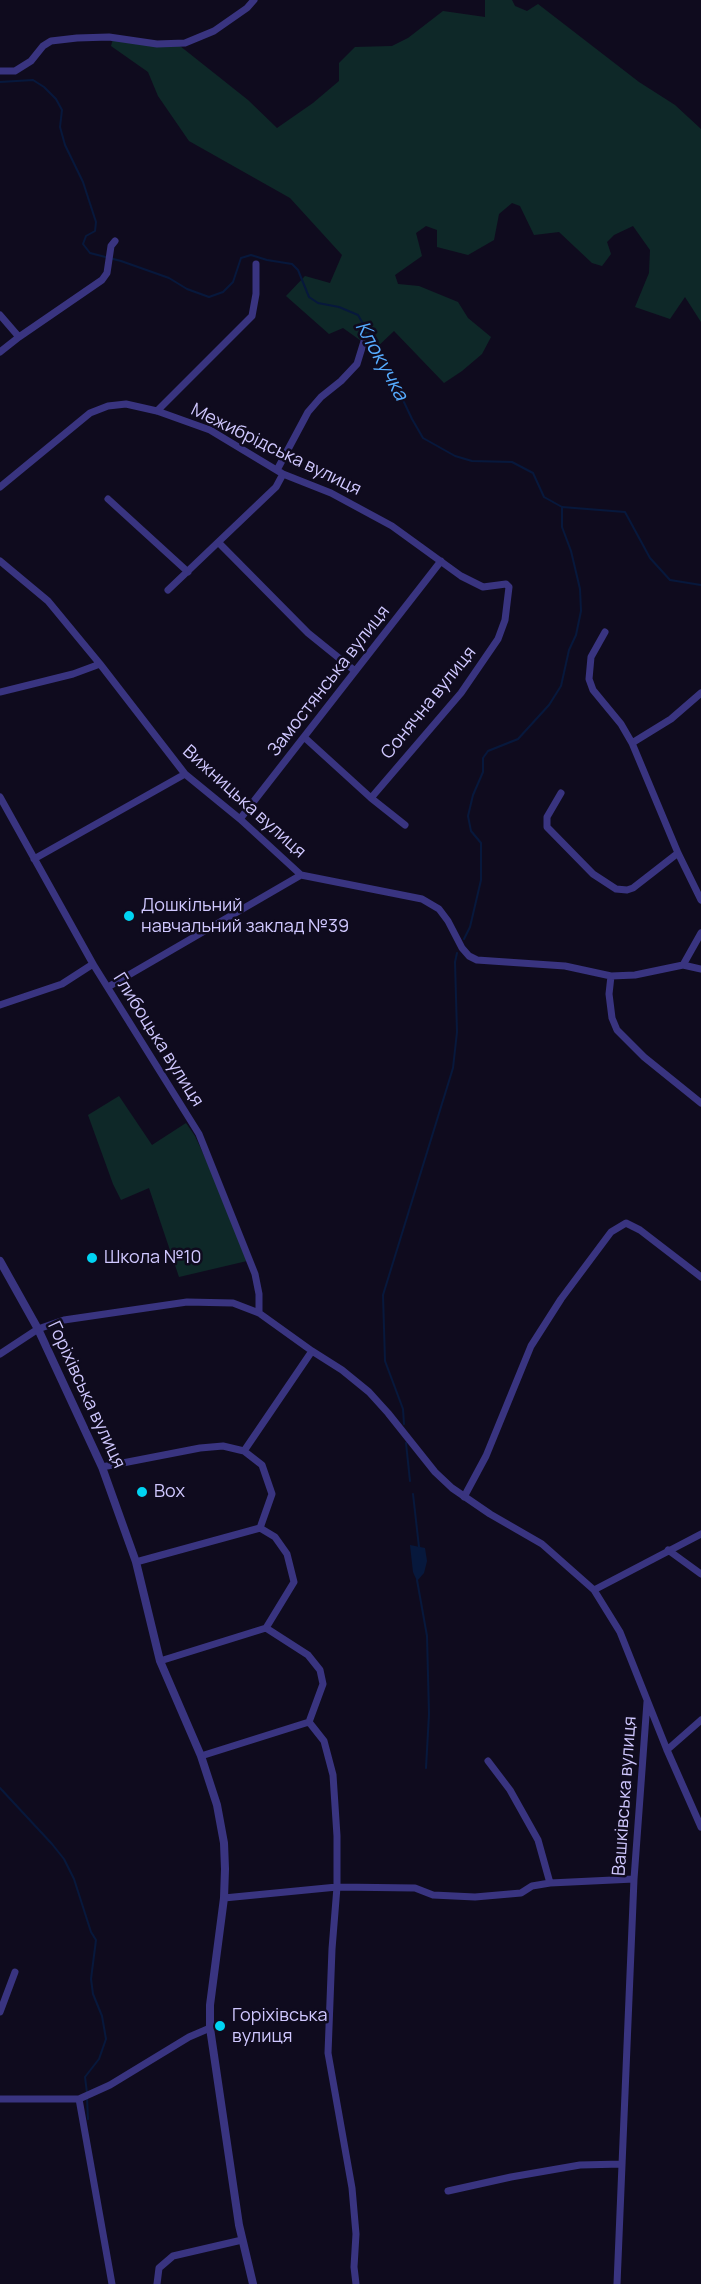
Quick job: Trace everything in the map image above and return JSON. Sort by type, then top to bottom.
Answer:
[{"type":"street","points":[[0,71],[15,70],[31,62],[43,46],[51,41],[109,38],[157,44],[185,43],[214,31],[247,8],[254,0]]},
{"type":"street","points":[[0,352],[102,280],[107,273],[108,258],[115,241]]},
{"type":"street","points":[[157,411],[252,316],[256,294],[256,264]]},
{"type":"street","points":[[0,315],[19,337]]},
{"type":"street","points":[[168,590],[276,487],[280,472],[308,412],[357,364],[365,338]]},
{"type":"street","name":"Межибрідська вулиця","points":[[0,487],[90,413],[108,406],[126,404],[157,411],[210,430],[280,472],[331,493],[392,526],[461,576],[483,587],[506,584],[509,587]]},
{"type":"street","points":[[108,499],[188,572]]},
{"type":"street","points":[[219,543],[308,633],[355,671]]},
{"type":"street","name":"Вижницька вулиця","points":[[0,561],[48,601],[185,774],[240,819],[301,875],[422,899],[439,909],[462,948],[469,956],[477,960],[565,966],[611,976],[635,975],[683,965],[701,969]]},
{"type":"street","name":"Замостянська вулиця","points":[[240,819],[441,561]]},
{"type":"street","name":"Сонячна вулиця","points":[[370,798],[461,693],[498,639],[507,609],[509,587]]},
{"type":"street","points":[[605,632],[591,657],[588,679],[593,690],[621,724],[632,743],[678,853],[701,900]]},
{"type":"street","points":[[0,692],[73,674],[100,664]]},
{"type":"street","points":[[632,743],[671,719],[701,693]]},
{"type":"street","points":[[304,737],[370,798],[405,825]]},
{"type":"street","points":[[34,859],[185,774]]},
{"type":"street","points":[[561,793],[547,817],[547,826],[593,874],[616,889],[627,891],[633,888],[678,853]]},
{"type":"street","name":"Глибоцька вулиця","points":[[0,797],[93,964],[199,1134],[255,1274],[259,1294],[259,1312]]},
{"type":"street","points":[[108,987],[301,875]]},
{"type":"street","points":[[683,965],[701,933]]},
{"type":"street","points":[[0,1005],[62,984],[93,964]]},
{"type":"street","points":[[611,976],[609,994],[612,1018],[617,1030],[644,1057],[701,1103]]},
{"type":"street","points":[[464,1497],[486,1456],[531,1346],[561,1299],[611,1232],[626,1224],[640,1230],[701,1277]]},
{"type":"street","name":"Горіхівська вулиця","points":[[0,1261],[38,1329],[102,1467],[136,1562],[160,1661],[201,1756],[217,1805],[225,1858],[224,1898],[210,2005],[210,2028],[242,2240],[254,2284]]},
{"type":"street","name":"Вашківська вулиця","points":[[0,1354],[38,1329],[64,1320],[187,1302],[233,1304],[259,1312],[312,1352],[342,1370],[369,1392],[435,1472],[464,1497],[542,1544],[594,1590],[620,1632],[647,1701],[634,1879],[617,2284]]},
{"type":"street","points":[[244,1451],[312,1352]]},
{"type":"street","points":[[102,1467],[200,1448],[223,1446],[244,1451],[262,1465],[272,1494],[260,1528]]},
{"type":"street","points":[[136,1562],[260,1528],[275,1537],[287,1554],[294,1582],[266,1628],[160,1661]]},
{"type":"street","points":[[594,1590],[701,1534]]},
{"type":"street","points":[[668,1550],[701,1574]]},
{"type":"street","points":[[201,1756],[309,1722],[319,1699],[322,1684],[320,1670],[308,1655],[266,1628]]},
{"type":"street","points":[[647,1701],[701,1827]]},
{"type":"street","points":[[667,1750],[701,1720]]},
{"type":"street","points":[[309,1722],[324,1741],[333,1775],[337,1887],[328,2053],[352,2188],[356,2234],[354,2267],[356,2284]]},
{"type":"street","points":[[488,1761],[510,1791],[538,1840],[550,1883]]},
{"type":"street","points":[[224,1898],[337,1887],[415,1888],[433,1895],[475,1897],[521,1893],[532,1886],[550,1883],[634,1879]]},
{"type":"street","points":[[0,2012],[15,1972]]},
{"type":"street","points":[[0,2099],[78,2099],[110,2085],[189,2037],[210,2028]]},
{"type":"street","points":[[78,2099],[112,2284]]},
{"type":"street","points":[[448,2192],[511,2177],[580,2165],[622,2164]]},
{"type":"street","points":[[157,2284],[159,2268],[172,2256],[242,2240]]},
{"type":"green space","points":[[485,0],[512,0],[515,6],[527,11],[538,4],[639,82],[675,105],[701,129],[701,322],[685,297],[670,319],[635,307],[649,273],[650,250],[633,226],[614,235],[607,242],[611,254],[602,266],[592,263],[559,232],[534,235],[520,206],[512,203],[499,214],[494,240],[468,255],[437,247],[437,230],[426,226],[416,233],[422,256],[395,275],[398,284],[419,286],[458,302],[468,318],[491,337],[482,354],[462,371],[444,383],[394,331],[374,350],[343,328],[329,334],[286,296],[305,276],[330,283],[342,255],[290,198],[189,141],[158,96],[148,72],[111,46],[113,39],[180,46],[248,100],[277,128],[313,103],[339,81],[339,63],[355,47],[392,46],[408,38],[443,11],[485,17]]},
{"type":"green space","points":[[119,1096],[152,1145],[186,1123],[195,1136],[213,1175],[247,1261],[179,1277],[149,1188],[121,1200],[88,1115]]},
{"type":"water","points":[[410,1545],[425,1548],[427,1561],[424,1573],[417,1581],[413,1572]]},
{"type":"waterway","name":"Клокучка","points":[[0,82],[33,80],[56,99],[62,110],[60,127],[65,145],[83,182],[96,222],[95,231],[86,236],[83,244],[90,253],[169,278],[187,289],[209,297],[223,292],[233,282],[241,258],[251,255],[292,264],[298,270],[309,297],[318,303],[339,307],[358,315],[384,360],[423,438],[455,456],[472,461],[512,462],[533,473],[544,497],[562,507],[625,512],[650,558],[670,580],[701,585]]},
{"type":"waterway","points":[[464,939],[470,927],[481,880],[481,843],[471,831],[468,816],[473,795],[483,772],[483,758],[488,751],[518,739],[549,705],[561,686],[569,650],[576,635],[581,611],[580,589],[571,551],[562,527],[562,507]]},
{"type":"waterway","points":[[404,1424],[403,1409],[385,1361],[383,1295],[453,1068],[457,1032],[455,962],[457,953]]},
{"type":"waterway","points":[[406,1443],[410,1481]]},
{"type":"waterway","points":[[413,1494],[419,1547]]},
{"type":"waterway","points":[[417,1580],[427,1636],[429,1714],[426,1768]]},
{"type":"waterway","points":[[0,1788],[64,1859],[74,1879],[91,1932],[96,1940],[91,1979],[106,2039],[99,2059],[85,2077],[87,2093]]},
{"type":"waterway","points":[[87,2098],[88,2119]]},
{"type":"place","name":"Дошкільний навчальний заклад №39","points":[[129,916]]},
{"type":"place","name":"Школа №10","points":[[92,1258]]},
{"type":"place","name":"Box","points":[[142,1492]]},
{"type":"place","name":"Горіхівська вулиця","points":[[220,2026]]}]
